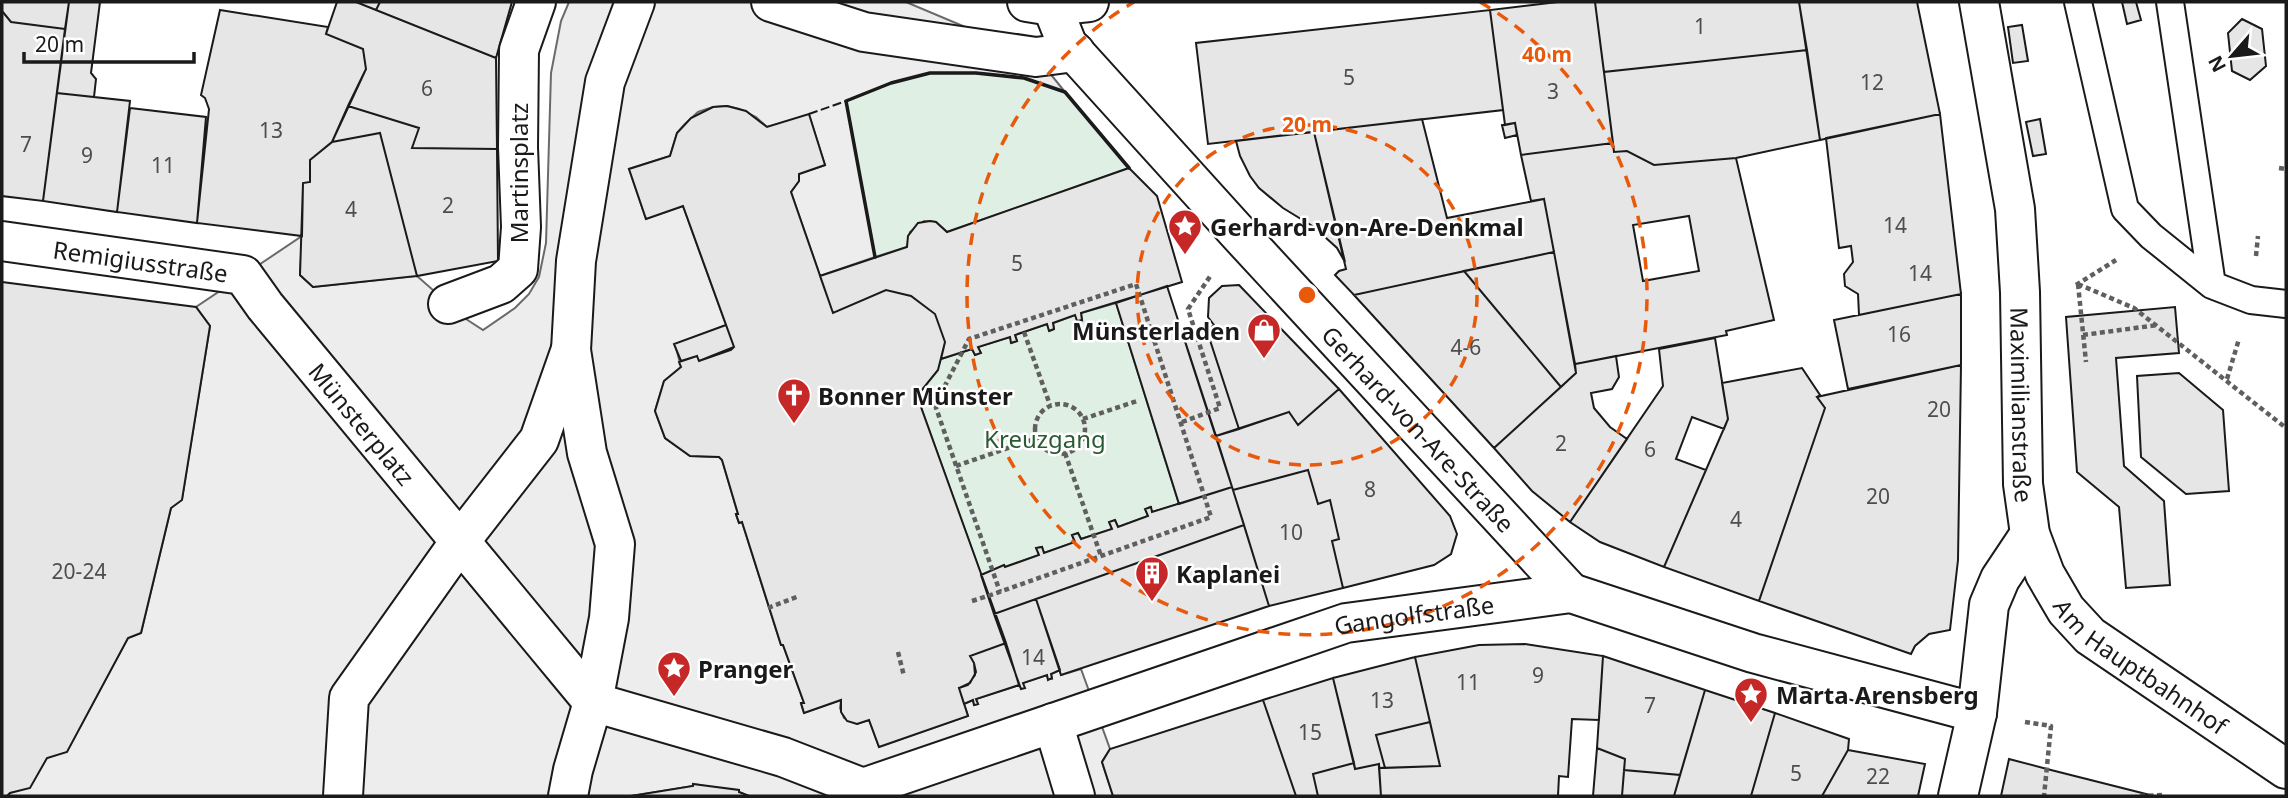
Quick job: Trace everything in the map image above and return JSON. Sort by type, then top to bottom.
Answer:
[{"type":"street","name":"Martinsplatz","points":[[448,304],[501,284],[517,269],[521,228],[519,50],[536,2]]},
{"type":"street","points":[[568,796],[593,702],[609,618],[615,544],[587,453],[571,350],[576,261],[605,82],[635,2]]},
{"type":"street","points":[[771,2],[863,32],[1036,57],[1075,52]]},
{"type":"street","name":"Maximilianstraße","points":[[1958,796],[1977,713],[1989,605],[2000,579],[2030,534],[2023,484],[2020,292],[2015,209],[1979,2]]},
{"type":"street","name":"Gerhard-von-Are-Straße","points":[[1056,3],[1067,44],[1571,593]]},
{"type":"street","name":"Remigiusstraße","points":[[2,241],[243,275],[265,306]]},
{"type":"street","name":"Münsterplatz","points":[[265,306],[593,702]]},
{"type":"street","points":[[343,796],[349,698],[461,540],[538,440],[571,350]]},
{"type":"street","name":"Am Hauptbahnhof","points":[[2030,534],[2045,574],[2066,610],[2090,636],[2286,769]]},
{"type":"street","name":"Gangolfstraße","points":[[871,792],[1054,723],[1346,623],[1571,593],[1753,653],[1977,713]]},
{"type":"street","points":[[593,702],[783,757],[871,792]]},
{"type":"street","points":[[1054,723],[1075,796]]},
{"type":"lane","points":[[2078,2],[2125,209],[2151,236],[2212,285],[2251,300],[2286,304]]},
{"type":"lane","points":[[2170,2],[2212,285]]},
{"type":"path","points":[[2279,168],[2286,169]]},
{"type":"path","points":[[1182,422],[1220,408],[1188,309],[1239,234]]},
{"type":"path","points":[[972,601],[1000,592],[1212,517],[1136,284],[969,339],[935,405],[1000,592]]},
{"type":"path","points":[[2086,362],[2078,284],[2134,308],[2286,428]]},
{"type":"path","points":[[2083,335],[2158,325]]},
{"type":"path","points":[[1024,332],[1050,405]]},
{"type":"path","points":[[1083,419],[1137,401]]},
{"type":"path","points":[[1066,404],[1073,407],[1083,419],[1084,436],[1073,450],[1065,453],[1049,451],[1037,438],[1035,423],[1043,410],[1050,405],[1066,404]]},
{"type":"path","points":[[956,466],[1037,438]]},
{"type":"path","points":[[1065,453],[1101,556]]},
{"type":"path","points":[[768,608],[799,596]]},
{"type":"path","points":[[898,652],[904,676]]},
{"type":"path","points":[[2043,796],[2047,769]]},
{"type":"path","points":[[2140,796],[2165,794]]},
{"type":"green space","points":[[930,73],[976,73],[1024,78],[1065,92],[1129,168],[947,232],[936,222],[924,221],[910,232],[907,247],[875,257],[846,101],[891,83]]},
{"type":"green space","name":"Kreuzgang","points":[[1116,303],[1179,504],[1152,512],[1150,507],[1146,509],[1148,516],[1118,527],[1115,520],[1110,522],[1112,529],[1081,539],[1078,533],[1072,535],[1075,542],[1044,553],[1042,547],[1037,548],[1039,555],[981,575],[917,396],[937,370],[941,359],[972,349],[975,355],[980,353],[978,347],[1010,337],[1012,343],[1017,341],[1015,335],[1047,324],[1050,331],[1054,329],[1053,323],[1075,315],[1082,320],[1081,313]]},
{"type":"shaded area","points":[[569,2],[906,2],[970,29],[1024,41],[1065,92],[1024,78],[976,73],[930,73],[891,83],[846,101],[875,257],[820,276],[791,192],[799,181],[799,174],[825,165],[809,115],[767,127],[756,117],[739,109],[713,107],[698,112],[684,125],[677,133],[670,156],[629,169],[646,219],[683,206],[726,325],[675,344],[681,367],[664,381],[655,411],[665,438],[690,456],[719,457],[722,460],[738,514],[736,515],[739,523],[742,522],[781,645],[804,703],[801,704],[804,713],[841,700],[840,708],[844,718],[857,724],[869,720],[879,747],[968,716],[964,704],[973,700],[974,705],[978,704],[976,699],[1019,685],[1021,688],[1023,683],[1047,675],[1048,679],[1052,679],[1051,674],[1060,670],[1061,675],[1081,669],[1110,749],[1102,762],[1113,796],[749,796],[693,784],[631,796],[7,796],[47,758],[67,751],[128,638],[141,633],[171,508],[182,499],[210,326],[196,307],[302,236],[300,275],[313,287],[417,276],[466,319],[483,330],[515,308],[529,294],[539,277],[546,243],[551,73],[561,21]]},
{"type":"building","points":[[2,2],[69,2],[65,29],[11,22],[2,11]]},
{"type":"building","points":[[69,2],[100,2],[91,73],[96,79],[94,97],[57,93]]},
{"type":"building","points":[[337,2],[356,2],[496,58],[497,149],[412,148],[419,128],[348,106],[366,69],[363,49],[326,34]]},
{"type":"building","points":[[356,2],[380,2],[376,10]]},
{"type":"building","points":[[380,2],[512,2],[496,58],[376,10]]},
{"type":"building","points":[[1558,2],[1595,2],[1613,143],[1521,155],[1515,123],[1505,125],[1490,10]]},
{"type":"building","points":[[1595,2],[1799,2],[1807,50],[1604,72]]},
{"type":"building","points":[[1799,2],[1917,2],[1940,114],[1820,140]]},
{"type":"building","points":[[2122,2],[2136,2],[2141,20],[2127,24]]},
{"type":"building","points":[[220,10],[328,27],[326,34],[363,49],[366,69],[332,142],[310,160],[310,182],[303,183],[302,236],[197,223],[209,109],[201,95]]},
{"type":"building","points":[[1490,10],[1503,110],[1208,144],[1196,43]]},
{"type":"building","points":[[2,11],[11,22],[65,29],[43,201],[2,196]]},
{"type":"building","points":[[2242,19],[2262,29],[2266,66],[2250,80],[2232,71],[2228,33]]},
{"type":"building","points":[[2022,25],[2028,61],[2013,63],[2008,27]]},
{"type":"building","points":[[1807,50],[1820,140],[1736,158],[1654,165],[1627,151],[1614,152],[1604,72]]},
{"type":"building","points":[[57,93],[130,101],[117,212],[43,201]]},
{"type":"building","points":[[348,106],[419,128],[412,148],[497,149],[498,261],[417,276],[380,133],[332,142]]},
{"type":"building","name":"Bonner Münster","points":[[727,106],[746,111],[767,127],[809,114],[825,165],[799,174],[799,181],[791,192],[833,313],[886,290],[911,296],[935,314],[945,342],[938,370],[917,396],[1006,643],[970,656],[975,675],[968,685],[959,688],[968,716],[879,747],[869,720],[857,724],[847,721],[841,712],[841,700],[804,713],[801,703],[804,703],[781,645],[742,522],[739,523],[736,514],[722,460],[719,457],[690,456],[665,438],[655,411],[664,381],[681,367],[679,362],[697,356],[699,361],[734,347],[683,206],[646,219],[629,169],[670,156],[677,133],[691,118],[713,107]]},
{"type":"building","points":[[130,108],[206,117],[197,223],[117,212]]},
{"type":"building","points":[[1940,114],[1961,294],[1859,315],[1858,294],[1845,286],[1844,274],[1853,262],[1851,246],[1839,248],[1826,138]]},
{"type":"building","points":[[1422,119],[1447,218],[1544,199],[1554,252],[1354,295],[1335,275],[1346,269],[1314,132]]},
{"type":"building","points":[[2040,119],[2046,154],[2033,156],[2026,122]]},
{"type":"building","points":[[1515,123],[1517,135],[1505,138],[1502,125]]},
{"type":"building","points":[[1314,132],[1345,262],[1337,248],[1314,227],[1283,208],[1259,188],[1240,156],[1236,141]]},
{"type":"building","points":[[380,133],[417,276],[313,287],[300,275],[303,183],[310,182],[310,160],[332,142]]},
{"type":"building","points":[[1613,143],[1614,152],[1627,151],[1654,165],[1736,158],[1774,320],[1726,331],[1727,335],[1575,364],[1544,199],[1531,201],[1521,155]],"holes":[[[1689,216],[1699,271],[1643,281],[1633,225]]]},
{"type":"building","points":[[1129,168],[1157,196],[1182,282],[1081,313],[1082,320],[1077,321],[1075,315],[1053,323],[1054,329],[1049,331],[1047,324],[1015,335],[1017,341],[1011,343],[1010,337],[978,347],[981,353],[975,355],[972,349],[941,359],[945,342],[935,314],[911,296],[886,290],[833,313],[820,276],[907,247],[908,236],[918,223],[936,222],[947,232]]},
{"type":"building","points":[[1554,252],[1576,373],[1561,387],[1464,271]]},
{"type":"building","points":[[1464,271],[1561,387],[1494,448],[1354,295]]},
{"type":"building","points":[[2,282],[196,307],[210,326],[182,500],[171,508],[141,633],[128,638],[67,752],[47,758],[30,788],[7,796],[2,796]]},
{"type":"building","name":"Münsterladen","points":[[1239,285],[1339,389],[1298,425],[1289,412],[1239,429],[1207,331],[1214,325],[1208,317],[1209,298],[1222,286]]},
{"type":"building","points":[[1167,286],[1232,487],[1179,504],[1116,303]]},
{"type":"building","points":[[1961,294],[1961,365],[1848,389],[1834,320]]},
{"type":"building","points":[[2175,307],[2179,353],[2116,358],[2124,466],[2164,501],[2170,585],[2126,588],[2119,507],[2077,472],[2066,317]]},
{"type":"building","points":[[726,325],[734,347],[731,350],[699,361],[697,356],[681,361],[674,344]]},
{"type":"building","points":[[1207,331],[1239,429],[1216,436],[1184,338]]},
{"type":"building","points":[[1715,338],[1728,419],[1724,429],[1692,417],[1676,459],[1706,470],[1664,567],[1600,542],[1570,522],[1663,386],[1659,349]]},
{"type":"building","points":[[1616,356],[1619,377],[1612,389],[1591,393],[1594,408],[1610,427],[1627,439],[1570,522],[1532,491],[1494,448],[1576,373],[1575,364]]},
{"type":"building","points":[[1961,365],[1958,560],[1950,630],[1929,634],[1915,646],[1911,654],[1759,601],[1825,408],[1817,397]]},
{"type":"building","points":[[1802,368],[1820,395],[1817,397],[1825,408],[1759,601],[1664,567],[1728,419],[1722,383]]},
{"type":"building","points":[[2179,373],[2223,410],[2229,491],[2186,494],[2141,457],[2137,376]]},
{"type":"building","points":[[1339,389],[1450,516],[1457,534],[1451,554],[1434,565],[1343,588],[1332,541],[1339,539],[1330,500],[1318,504],[1308,470],[1233,490],[1216,436],[1289,412],[1298,425]]},
{"type":"building","points":[[1308,470],[1318,504],[1330,500],[1339,539],[1332,541],[1343,588],[1269,606],[1233,490]]},
{"type":"building","points":[[1232,487],[1244,525],[994,614],[981,575],[1039,555],[1036,548],[1042,547],[1044,553],[1075,542],[1072,535],[1078,533],[1081,539],[1112,529],[1109,522],[1115,520],[1118,527],[1148,516],[1145,509],[1151,507],[1152,512]]},
{"type":"building","name":"Kaplanei","points":[[1244,525],[1269,606],[1061,675],[1036,599]]},
{"type":"building","points":[[1036,599],[1060,670],[1051,674],[1052,678],[1048,680],[1047,675],[1023,683],[1025,688],[1021,689],[994,614]]},
{"type":"building","points":[[1006,643],[1019,685],[976,699],[978,704],[974,705],[973,700],[964,704],[959,688],[970,683],[976,672],[970,656]]},
{"type":"building","points":[[1525,644],[1603,656],[1599,720],[1572,719],[1568,777],[1559,776],[1558,796],[1381,796],[1379,768],[1440,766],[1415,657],[1479,645]]},
{"type":"building","points":[[1603,656],[1705,690],[1680,775],[1624,770],[1625,759],[1597,748]]},
{"type":"building","points":[[1415,657],[1430,722],[1376,735],[1385,768],[1379,768],[1379,764],[1355,769],[1333,678]]},
{"type":"building","points":[[1333,678],[1354,763],[1313,774],[1318,796],[1296,796],[1263,700]]},
{"type":"building","points":[[1705,690],[1775,713],[1751,796],[1674,796]]},
{"type":"building","points":[[1263,700],[1296,796],[1113,796],[1102,762],[1110,749]]},
{"type":"building","points":[[1775,713],[1849,739],[1848,750],[1822,796],[1751,796]]},
{"type":"building","points":[[1430,722],[1440,766],[1385,768],[1376,735]]},
{"type":"building","points":[[1597,748],[1625,759],[1622,796],[1593,796]]},
{"type":"building","points":[[1848,750],[1925,764],[1918,796],[1822,796]]},
{"type":"building","points":[[2009,759],[2047,769],[2154,796],[2001,796]]},
{"type":"building","points":[[1354,763],[1355,769],[1379,764],[1381,796],[1318,796],[1313,774]]},
{"type":"building","points":[[1624,770],[1680,775],[1674,796],[1622,796]]},
{"type":"building","points":[[693,786],[739,790],[749,796],[631,796]]},
{"type":"fence","points":[[809,114],[846,101]]},
{"type":"wall","points":[[875,257],[846,101],[891,83],[930,73],[976,73],[1024,78],[1065,92],[1129,168]]},
{"type":"place","name":"Gerhard-von-Are-Denkmal","points":[[1185,256]]},
{"type":"place","name":"Münsterladen","points":[[1264,360]]},
{"type":"place","name":"Bonner Münster","points":[[794,425]]},
{"type":"place","name":"Kaplanei","points":[[1152,603]]},
{"type":"place","name":"Pranger","points":[[674,698]]},
{"type":"place","name":"Marta Arensberg","points":[[1751,724]]}]
